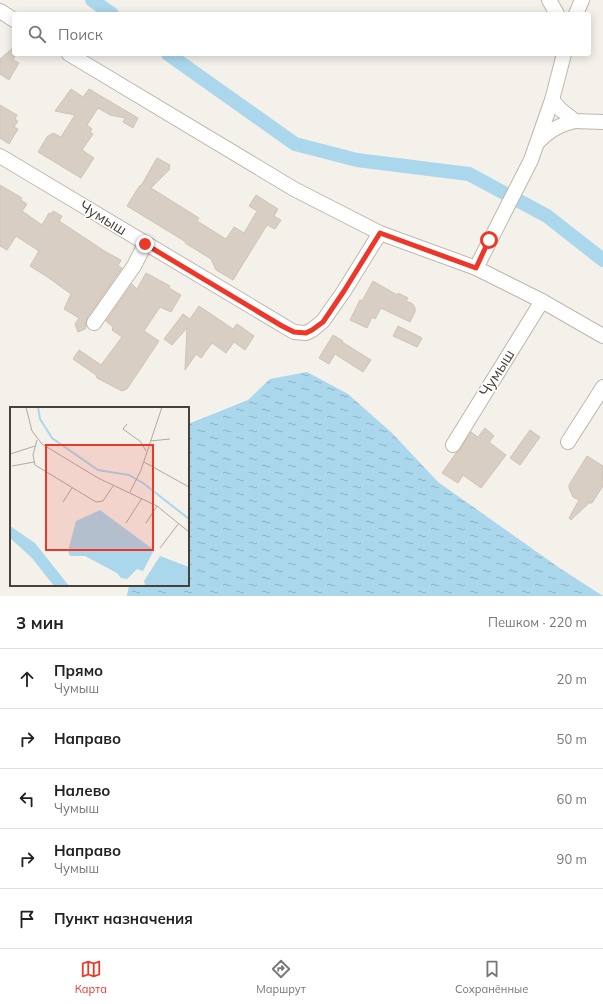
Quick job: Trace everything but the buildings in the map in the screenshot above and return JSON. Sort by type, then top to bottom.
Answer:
[{"type":"street","points":[[549,0],[556,12]]},
{"type":"street","points":[[577,12],[582,0]]},
{"type":"street","points":[[0,11],[12,19]]},
{"type":"street","points":[[72,56],[294,189],[380,233],[476,268],[542,301],[603,336]]},
{"type":"street","points":[[476,268],[531,160],[552,100],[563,56]]},
{"type":"street","points":[[552,100],[561,110],[575,121]]},
{"type":"street","points":[[537,143],[548,132],[563,124],[575,121],[603,122]]},
{"type":"street","name":"Чумыш","points":[[0,156],[294,332],[306,333],[323,322],[380,233]]},
{"type":"street","points":[[94,323],[134,266],[145,244]]},
{"type":"street","name":"Чумыш","points":[[453,445],[542,301]]},
{"type":"street","points":[[568,442],[603,387]]},
{"type":"water","points":[[307,372],[348,394],[392,433],[438,482],[561,569],[603,596],[127,596],[129,586],[189,586],[189,424],[248,400],[270,379]]},
{"type":"waterway","points":[[92,0],[109,12]]},
{"type":"waterway","points":[[171,56],[295,144],[357,160],[469,174],[547,216],[603,260]]},
{"type":"route","points":[[145,244],[282,326],[294,332],[306,333],[323,322],[380,233],[476,268],[489,240]]}]
